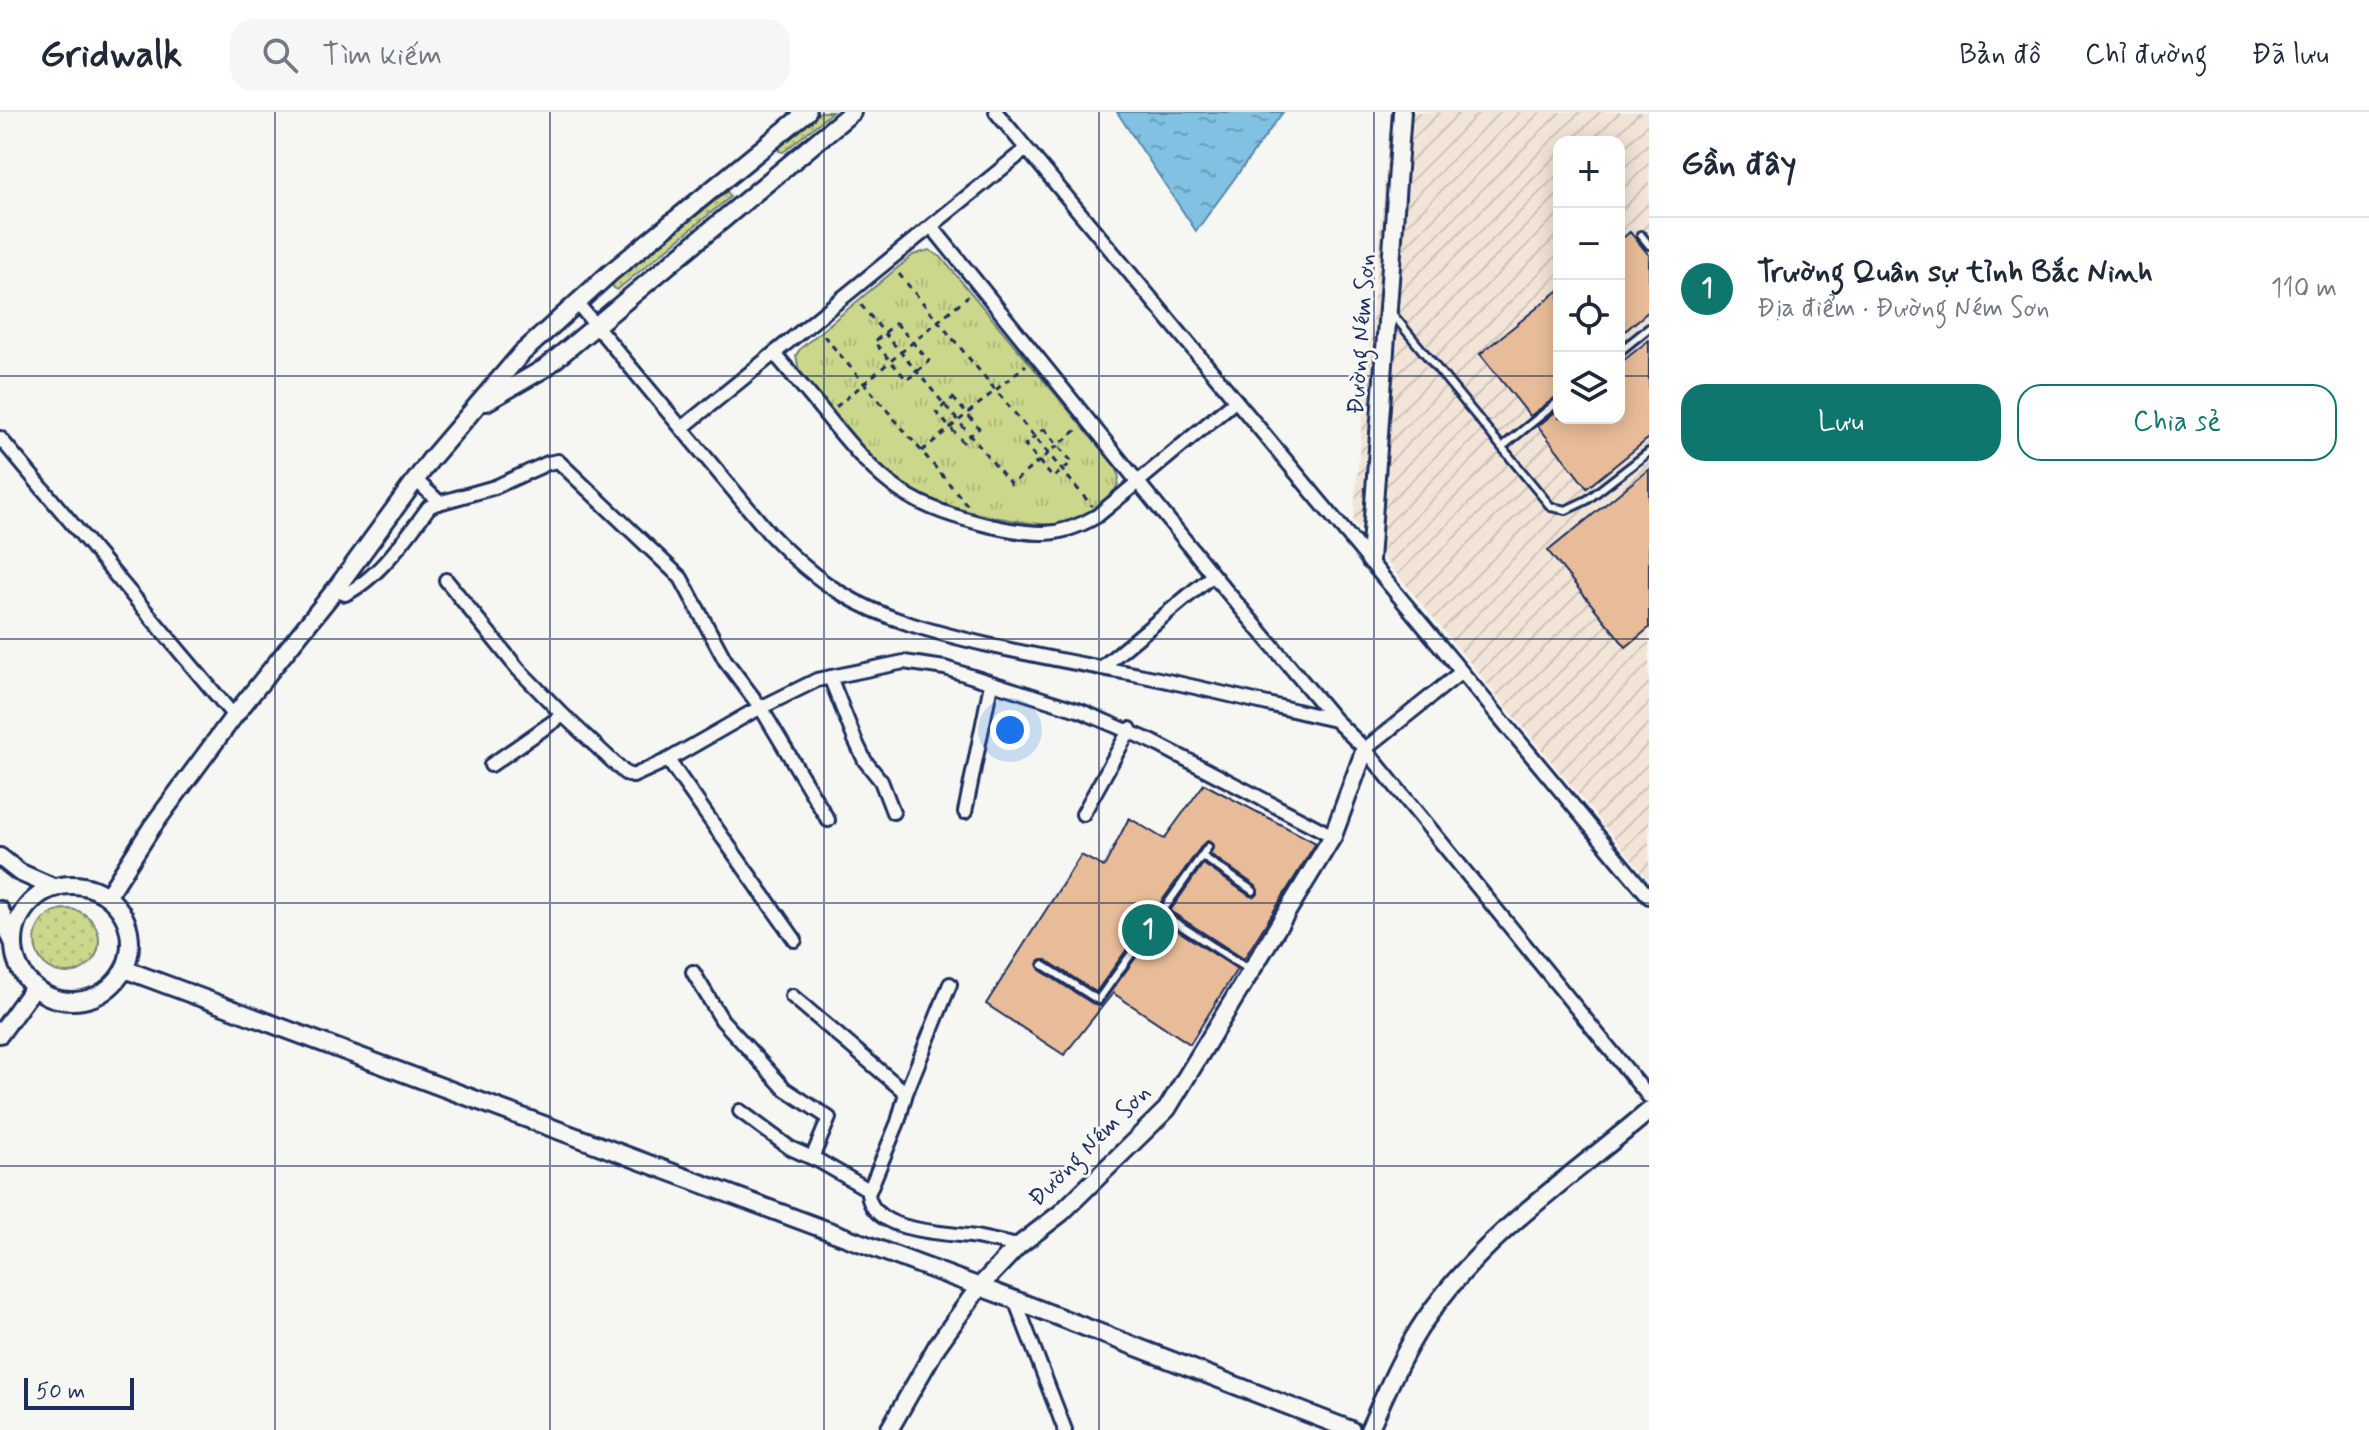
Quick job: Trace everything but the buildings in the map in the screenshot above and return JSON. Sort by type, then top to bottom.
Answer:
[{"type":"street","points":[[107,897],[152,827],[234,716],[335,590],[416,480],[521,354],[610,273],[807,112]]},
{"type":"street","points":[[475,409],[545,368],[852,112]]},
{"type":"street","points":[[996,112],[1649,897]]},
{"type":"street","name":"Đường Ném Sơn","points":[[1370,560],[1402,112]]},
{"type":"street","points":[[682,428],[1026,149]]},
{"type":"street","points":[[750,159],[769,181]]},
{"type":"street","points":[[932,227],[1137,483],[1335,720],[1365,749],[1649,1097]]},
{"type":"street","points":[[577,303],[779,543],[810,571],[846,596],[884,614],[940,634],[1335,720]]},
{"type":"street","points":[[775,354],[877,473],[900,491],[952,516],[1008,530],[1053,534],[1097,516],[1235,401]]},
{"type":"street","points":[[0,438],[234,716]]},
{"type":"street","points":[[335,590],[345,594],[363,584],[429,507],[495,487],[558,461],[681,578],[725,660],[761,708],[828,820]]},
{"type":"street","points":[[416,480],[439,502]]},
{"type":"street","points":[[1101,668],[1213,575]]},
{"type":"street","points":[[446,580],[518,669],[625,773],[633,776],[817,680],[904,662],[945,668],[1081,711],[1153,742],[1333,836]]},
{"type":"street","points":[[1365,749],[1460,673]]},
{"type":"street","points":[[830,677],[855,740],[865,761],[881,781],[893,812]]},
{"type":"street","points":[[965,812],[991,684]]},
{"type":"street","points":[[491,765],[563,715]]},
{"type":"street","points":[[1083,814],[1130,729]]},
{"type":"street","name":"Đường Ném Sơn","points":[[889,1430],[937,1346],[979,1287],[1018,1246],[1061,1213],[1167,1109],[1333,836],[1365,749]]},
{"type":"street","points":[[668,760],[795,940]]},
{"type":"street","points":[[0,857],[19,872],[55,888]]},
{"type":"street","points":[[87,887],[107,897],[127,924],[130,947],[124,969],[110,987],[78,1001],[55,999],[34,987],[21,972],[14,953],[15,933],[22,913],[36,897],[55,888],[87,887]]},
{"type":"street","points":[[0,910],[14,943]]},
{"type":"street","points":[[124,969],[1015,1300],[1351,1430]]},
{"type":"street","points":[[693,972],[722,1020],[785,1089],[829,1118],[812,1158]]},
{"type":"street","points":[[950,984],[869,1190],[869,1200],[874,1209],[906,1228],[1018,1246]]},
{"type":"street","points":[[0,1034],[34,987]]},
{"type":"street","points":[[792,996],[906,1093]]},
{"type":"street","points":[[740,1111],[790,1148],[869,1190]]},
{"type":"street","points":[[1369,1430],[1418,1329],[1465,1270],[1505,1229],[1649,1111]]},
{"type":"street","points":[[1015,1300],[1065,1430]]},
{"type":"lane","points":[[1641,235],[1649,245]]},
{"type":"lane","points":[[1388,308],[1551,507],[1566,510],[1587,500],[1649,452]]},
{"type":"lane","points":[[1625,347],[1649,328]]},
{"type":"lane","points":[[1502,447],[1553,406]]},
{"type":"lane","points":[[1043,965],[1098,1000],[1208,847]]},
{"type":"lane","points":[[1202,856],[1253,891]]},
{"type":"lane","points":[[1161,913],[1251,971]]},
{"type":"path","points":[[899,274],[1092,506]]},
{"type":"path","points":[[836,407],[968,296]]},
{"type":"path","points":[[861,305],[1011,484],[1079,429]]},
{"type":"path","points":[[896,323],[929,361],[907,380],[874,342],[885,333],[896,323]]},
{"type":"path","points":[[824,336],[970,508]]},
{"type":"path","points":[[922,451],[1026,365]]},
{"type":"path","points":[[953,398],[979,428],[963,442],[936,412],[945,405],[953,398]]},
{"type":"path","points":[[1044,429],[1072,462],[1053,478],[1025,445],[1035,437],[1044,429]]},
{"type":"shaded area","points":[[1391,112],[1649,112],[1649,880],[1353,521]]},
{"type":"green space","points":[[820,112],[832,112],[786,150],[779,151],[779,146]]},
{"type":"green space","points":[[727,191],[730,197],[617,290],[613,287],[613,283]]},
{"type":"green space","points":[[929,250],[941,257],[1116,467],[1119,480],[1115,490],[1077,519],[1056,524],[1035,524],[997,518],[940,503],[914,491],[874,458],[799,371],[796,355],[801,348],[913,255]]},
{"type":"green space","points":[[61,909],[73,909],[90,918],[97,929],[97,953],[90,964],[73,973],[61,973],[49,968],[40,959],[35,947],[35,935],[40,923],[49,914]]},
{"type":"water","points":[[1117,112],[1283,112],[1196,231]]},
{"type":"place","name":"Trường Quân sự tỉnh Bắc Ninh","points":[[1148,930]]}]
